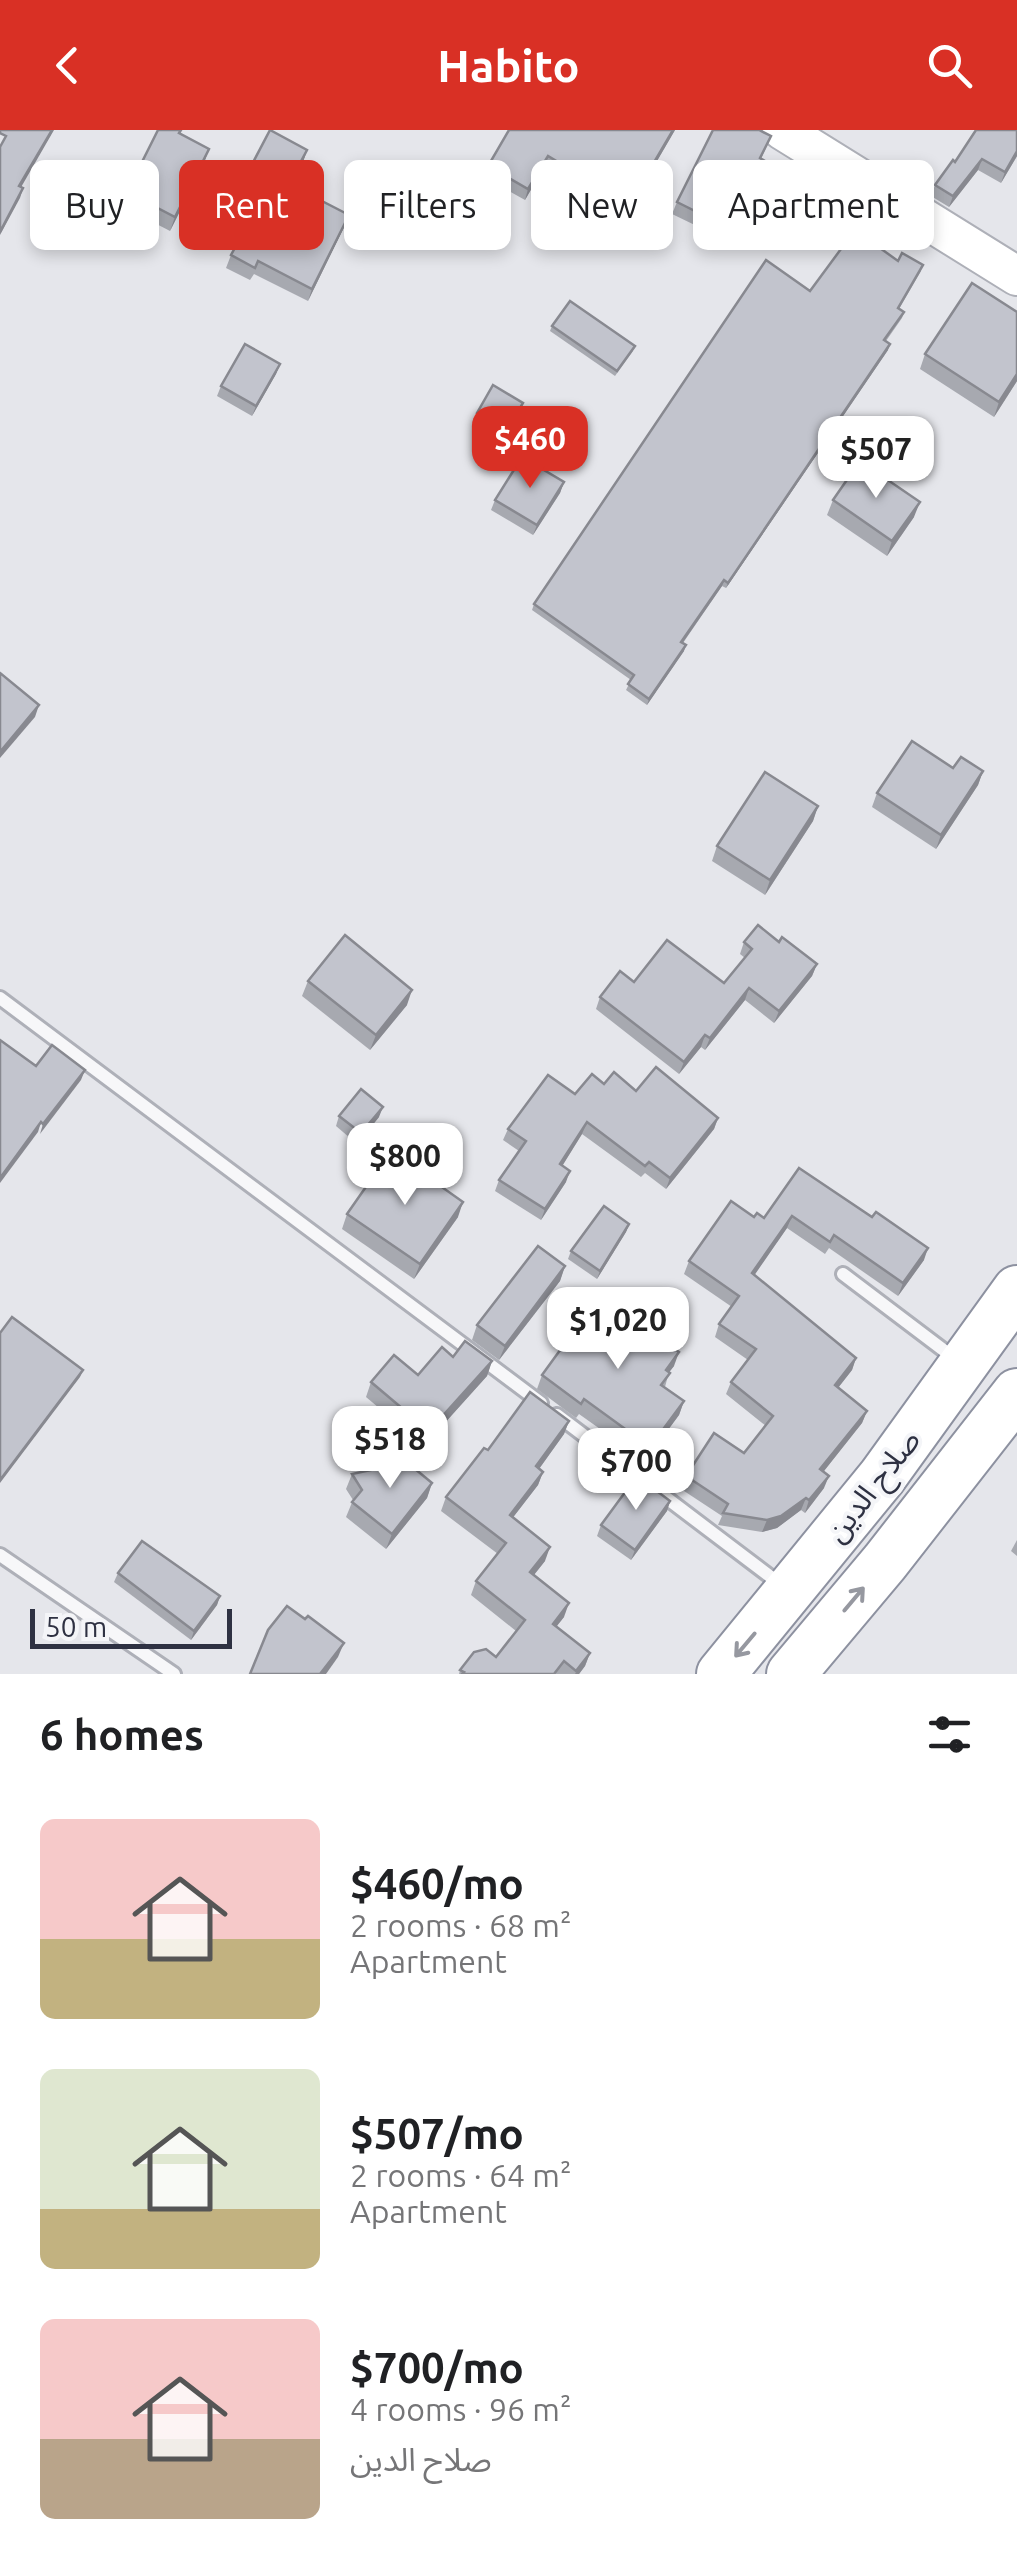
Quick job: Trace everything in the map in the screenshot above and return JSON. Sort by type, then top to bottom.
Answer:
[{"type":"highway","name":"صلاح الدين","points":[[720,1674],[882,1476],[1017,1290]]},
{"type":"highway","points":[[961,1370],[994,1380],[1006,1409]]},
{"type":"highway","name":"صلاح الدين","points":[[791,1674],[1006,1409]]},
{"type":"main road","points":[[782,130],[1017,276]]},
{"type":"lane","points":[[0,998],[790,1591]]},
{"type":"lane","points":[[843,1274],[961,1370]]},
{"type":"lane","points":[[0,1555],[174,1674]]},
{"type":"building","points":[[52,130],[34,160],[30,160],[19,186],[23,188],[0,232],[0,147],[6,136],[0,133]]},
{"type":"building","points":[[158,130],[181,130],[179,133],[209,149],[204,160],[179,160],[179,209],[175,217],[159,209],[159,160],[143,160]]},
{"type":"building","points":[[270,130],[307,150],[302,160],[254,160]]},
{"type":"building","points":[[509,130],[673,130],[655,160],[555,160],[548,156],[546,160],[531,160],[528,189],[511,179],[511,160],[492,160]]},
{"type":"building","points":[[713,130],[759,130],[771,136],[760,158],[763,160],[698,160]]},
{"type":"building","points":[[976,130],[1017,130],[1017,151],[1005,172],[982,159],[953,196],[935,185]]},
{"type":"building","points":[[693,170],[693,210],[677,202]]},
{"type":"building","points":[[324,202],[344,212],[344,225],[312,289],[258,261],[255,268],[231,255],[234,250],[324,250]]},
{"type":"building","points":[[840,250],[883,250],[898,261],[902,253],[923,265],[898,308],[904,312],[884,340],[890,344],[728,583],[724,580],[681,642],[686,645],[649,699],[628,684],[634,675],[534,604],[766,260],[810,291]]},
{"type":"building","points":[[972,283],[1017,312],[1017,374],[999,402],[925,354]]},
{"type":"building","points":[[570,301],[635,346],[617,371],[552,326]]},
{"type":"building","points":[[245,344],[280,364],[256,406],[221,386]]},
{"type":"building","points":[[493,385],[523,403],[506,431],[477,413]]},
{"type":"building","points":[[522,457],[564,482],[537,525],[495,500]]},
{"type":"building","points":[[860,461],[920,502],[892,541],[833,500]]},
{"type":"building","points":[[0,673],[39,705],[0,752]]},
{"type":"building","points":[[912,741],[953,768],[961,757],[983,771],[941,835],[877,793]]},
{"type":"building","points":[[765,772],[818,806],[770,880],[717,846]]},
{"type":"building","points":[[758,925],[779,942],[782,937],[817,964],[779,1011],[749,988],[710,1038],[705,1035],[684,1062],[600,997],[620,971],[634,982],[667,940],[724,983],[752,949],[744,942]]},
{"type":"building","points":[[345,935],[412,990],[376,1035],[308,981]]},
{"type":"building","points":[[0,1040],[36,1066],[52,1045],[85,1070],[0,1178]]},
{"type":"building","points":[[656,1067],[718,1118],[670,1178],[649,1162],[645,1166],[587,1122],[560,1164],[570,1171],[545,1209],[499,1180],[526,1141],[508,1129],[548,1075],[575,1094],[592,1074],[604,1084],[614,1072],[636,1091]]},
{"type":"building","points":[[361,1089],[383,1107],[361,1133],[339,1116]]},
{"type":"building","points":[[391,1151],[463,1202],[420,1264],[347,1214]]},
{"type":"building","points":[[799,1168],[872,1217],[876,1212],[928,1248],[903,1283],[834,1235],[830,1242],[792,1216],[752,1273],[856,1358],[835,1385],[867,1411],[820,1469],[829,1476],[809,1500],[806,1498],[781,1516],[767,1520],[723,1513],[728,1504],[686,1476],[714,1433],[744,1453],[773,1416],[731,1382],[756,1349],[719,1324],[739,1296],[689,1261],[731,1201],[754,1217],[757,1213],[764,1218]]},
{"type":"building","points":[[604,1206],[629,1224],[600,1271],[571,1251]]},
{"type":"building","points":[[538,1246],[565,1266],[505,1346],[477,1325]]},
{"type":"building","points":[[598,1298],[679,1352],[661,1385],[684,1401],[650,1447],[584,1399],[581,1404],[542,1375]]},
{"type":"building","points":[[12,1317],[83,1370],[0,1480],[0,1333]]},
{"type":"building","points":[[465,1341],[492,1361],[429,1431],[371,1382],[394,1355],[418,1375],[442,1347],[453,1357]]},
{"type":"building","points":[[530,1392],[569,1421],[536,1466],[543,1472],[510,1515],[550,1547],[530,1572],[569,1603],[553,1624],[590,1653],[576,1671],[564,1661],[554,1674],[462,1674],[460,1670],[474,1652],[486,1649],[496,1657],[525,1620],[476,1581],[506,1543],[446,1497],[484,1448],[488,1450]]},
{"type":"building","points":[[391,1449],[432,1483],[392,1534],[352,1502],[362,1490],[352,1474],[375,1469]]},
{"type":"building","points":[[637,1476],[670,1501],[635,1550],[601,1525]]},
{"type":"building","points":[[142,1541],[220,1596],[194,1631],[118,1573]]},
{"type":"building","points":[[287,1606],[305,1619],[308,1616],[344,1643],[320,1674],[250,1674],[268,1630]]}]
